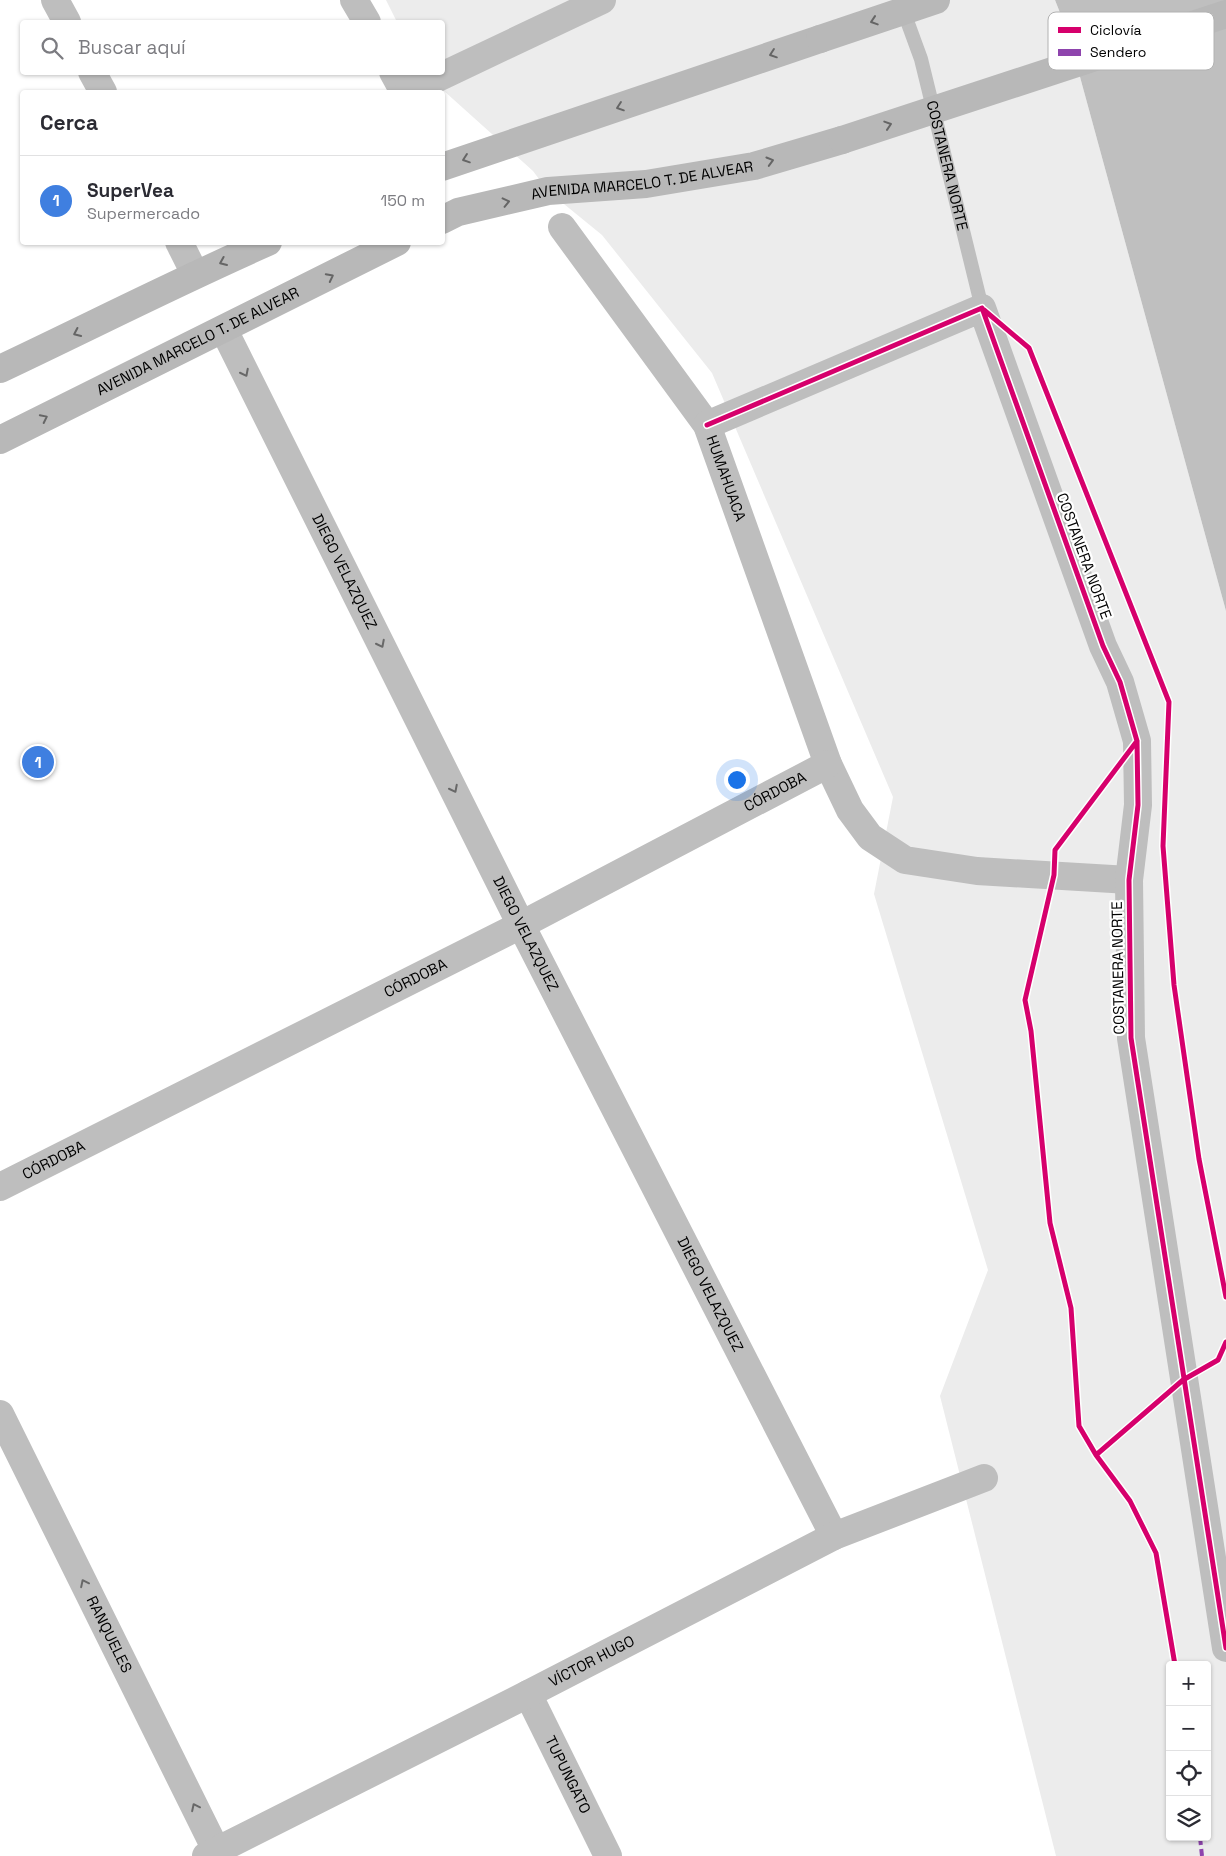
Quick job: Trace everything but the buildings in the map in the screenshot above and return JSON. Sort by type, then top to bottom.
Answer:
[{"type":"main road","points":[[445,166],[936,0]]},
{"type":"main road","name":"AVENIDA MARCELO T. DE ALVEAR","points":[[1214,18],[1226,14]]},
{"type":"main road","name":"AVENIDA MARCELO T. DE ALVEAR","points":[[445,218],[458,212],[548,191],[646,184],[754,166],[842,140],[1055,70]]},
{"type":"main road","points":[[0,369],[137,304],[195,274],[261,245]]},
{"type":"main road","name":"AVENIDA MARCELO T. DE ALVEAR","points":[[0,440],[224,330],[391,245]]},
{"type":"street","points":[[55,0],[66,20]]},
{"type":"street","points":[[354,0],[365,20]]},
{"type":"street","points":[[445,74],[602,0]]},
{"type":"street","points":[[94,75],[101,90]]},
{"type":"street","points":[[395,75],[403,90]]},
{"type":"street","points":[[412,90],[444,75]]},
{"type":"street","name":"HUMAHUACA","points":[[562,227],[707,425],[828,764],[850,810],[870,837],[906,860],[977,870],[1129,880]]},
{"type":"street","points":[[180,245],[195,274]]},
{"type":"street","points":[[707,425],[982,308]]},
{"type":"street","name":"COSTANERA NORTE","points":[[982,308],[1103,646],[1120,682],[1136,741],[1138,804],[1129,880],[1131,1038],[1226,1648]]},
{"type":"street","name":"DIEGO VELAZQUEZ","points":[[224,330],[521,925],[834,1536]]},
{"type":"street","name":"CÓRDOBA","points":[[0,1187],[521,925],[828,764]]},
{"type":"street","name":"RANQUELES","points":[[0,1414],[214,1854]]},
{"type":"street","name":"VÍCTOR HUGO","points":[[214,1854],[834,1536],[984,1478]]},
{"type":"street","name":"TUPUNGATO","points":[[528,1694],[608,1856]]},
{"type":"lane","name":"COSTANERA NORTE","points":[[900,0],[921,59],[982,308]]},
{"type":"shaded area","points":[[386,0],[1055,0],[1060,12],[1048,12],[1048,70],[1078,70],[1226,611],[1226,1856],[1056,1856],[940,1396],[988,1270],[874,894],[893,797],[712,373],[602,235],[548,191],[533,171],[426,75],[445,75],[445,20],[396,20]]},
{"type":"shaded area","points":[[1055,0],[1226,0],[1226,611],[1078,70],[1214,70],[1214,12],[1060,12]]},
{"type":"marked path","points":[[1200,1841],[1202,1856]]},
{"type":"cycle path","points":[[982,308],[1103,646],[1120,682],[1137,741],[1138,805],[1129,880],[1131,1038],[1226,1648]]},
{"type":"cycle path","points":[[707,425],[982,308]]},
{"type":"cycle path","points":[[984,310],[1029,348],[1169,702],[1163,846],[1174,985],[1199,1159],[1226,1297]]},
{"type":"cycle path","points":[[1137,741],[1055,850],[1054,875],[1025,1000],[1031,1031],[1050,1223],[1071,1308],[1079,1426],[1096,1455],[1183,1380],[1218,1360],[1226,1342]]},
{"type":"cycle path","points":[[1096,1455],[1130,1501],[1156,1553],[1174,1661]]},
{"type":"place","name":"SuperVea","points":[[38,762]]}]
